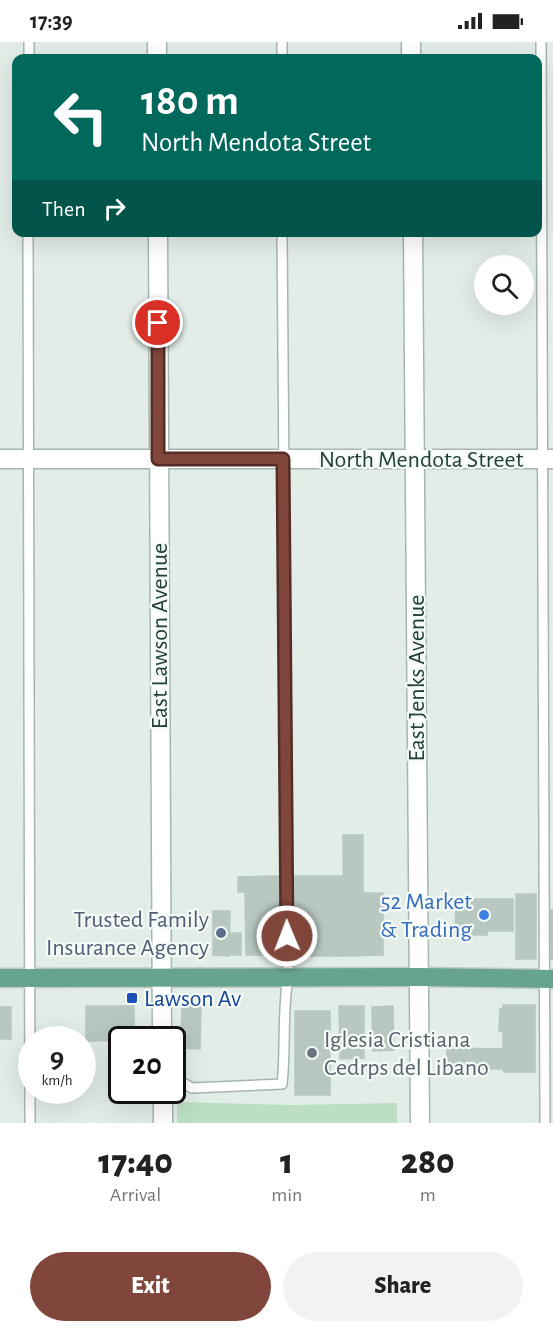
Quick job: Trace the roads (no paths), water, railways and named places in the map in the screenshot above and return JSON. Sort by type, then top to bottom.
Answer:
[{"type":"main road","points":[[0,978],[548,979]]},
{"type":"street","name":"East Lawson Avenue","points":[[158,237],[162,1026]]},
{"type":"street","name":"East Jenks Avenue","points":[[413,237],[420,1123]]},
{"type":"street","name":"North Mendota Street","points":[[0,459],[548,459]]},
{"type":"street","points":[[163,1104],[163,1123]]},
{"type":"lane","points":[[542,102],[548,459],[549,1051],[546,1123]]},
{"type":"lane","points":[[28,237],[30,1123]]},
{"type":"lane","points":[[186,1085],[192,1088],[282,1084],[284,1001],[288,977],[282,237]]},
{"type":"place","name":"52 Market & Trading","points":[[484,915]]},
{"type":"place","name":"Trusted Family Insurance Agency","points":[[221,933]]},
{"type":"place","name":"Lawson Av","points":[[132,998]]},
{"type":"place","name":"Iglesia Cristiana Cedrps del Libano","points":[[312,1053]]}]
